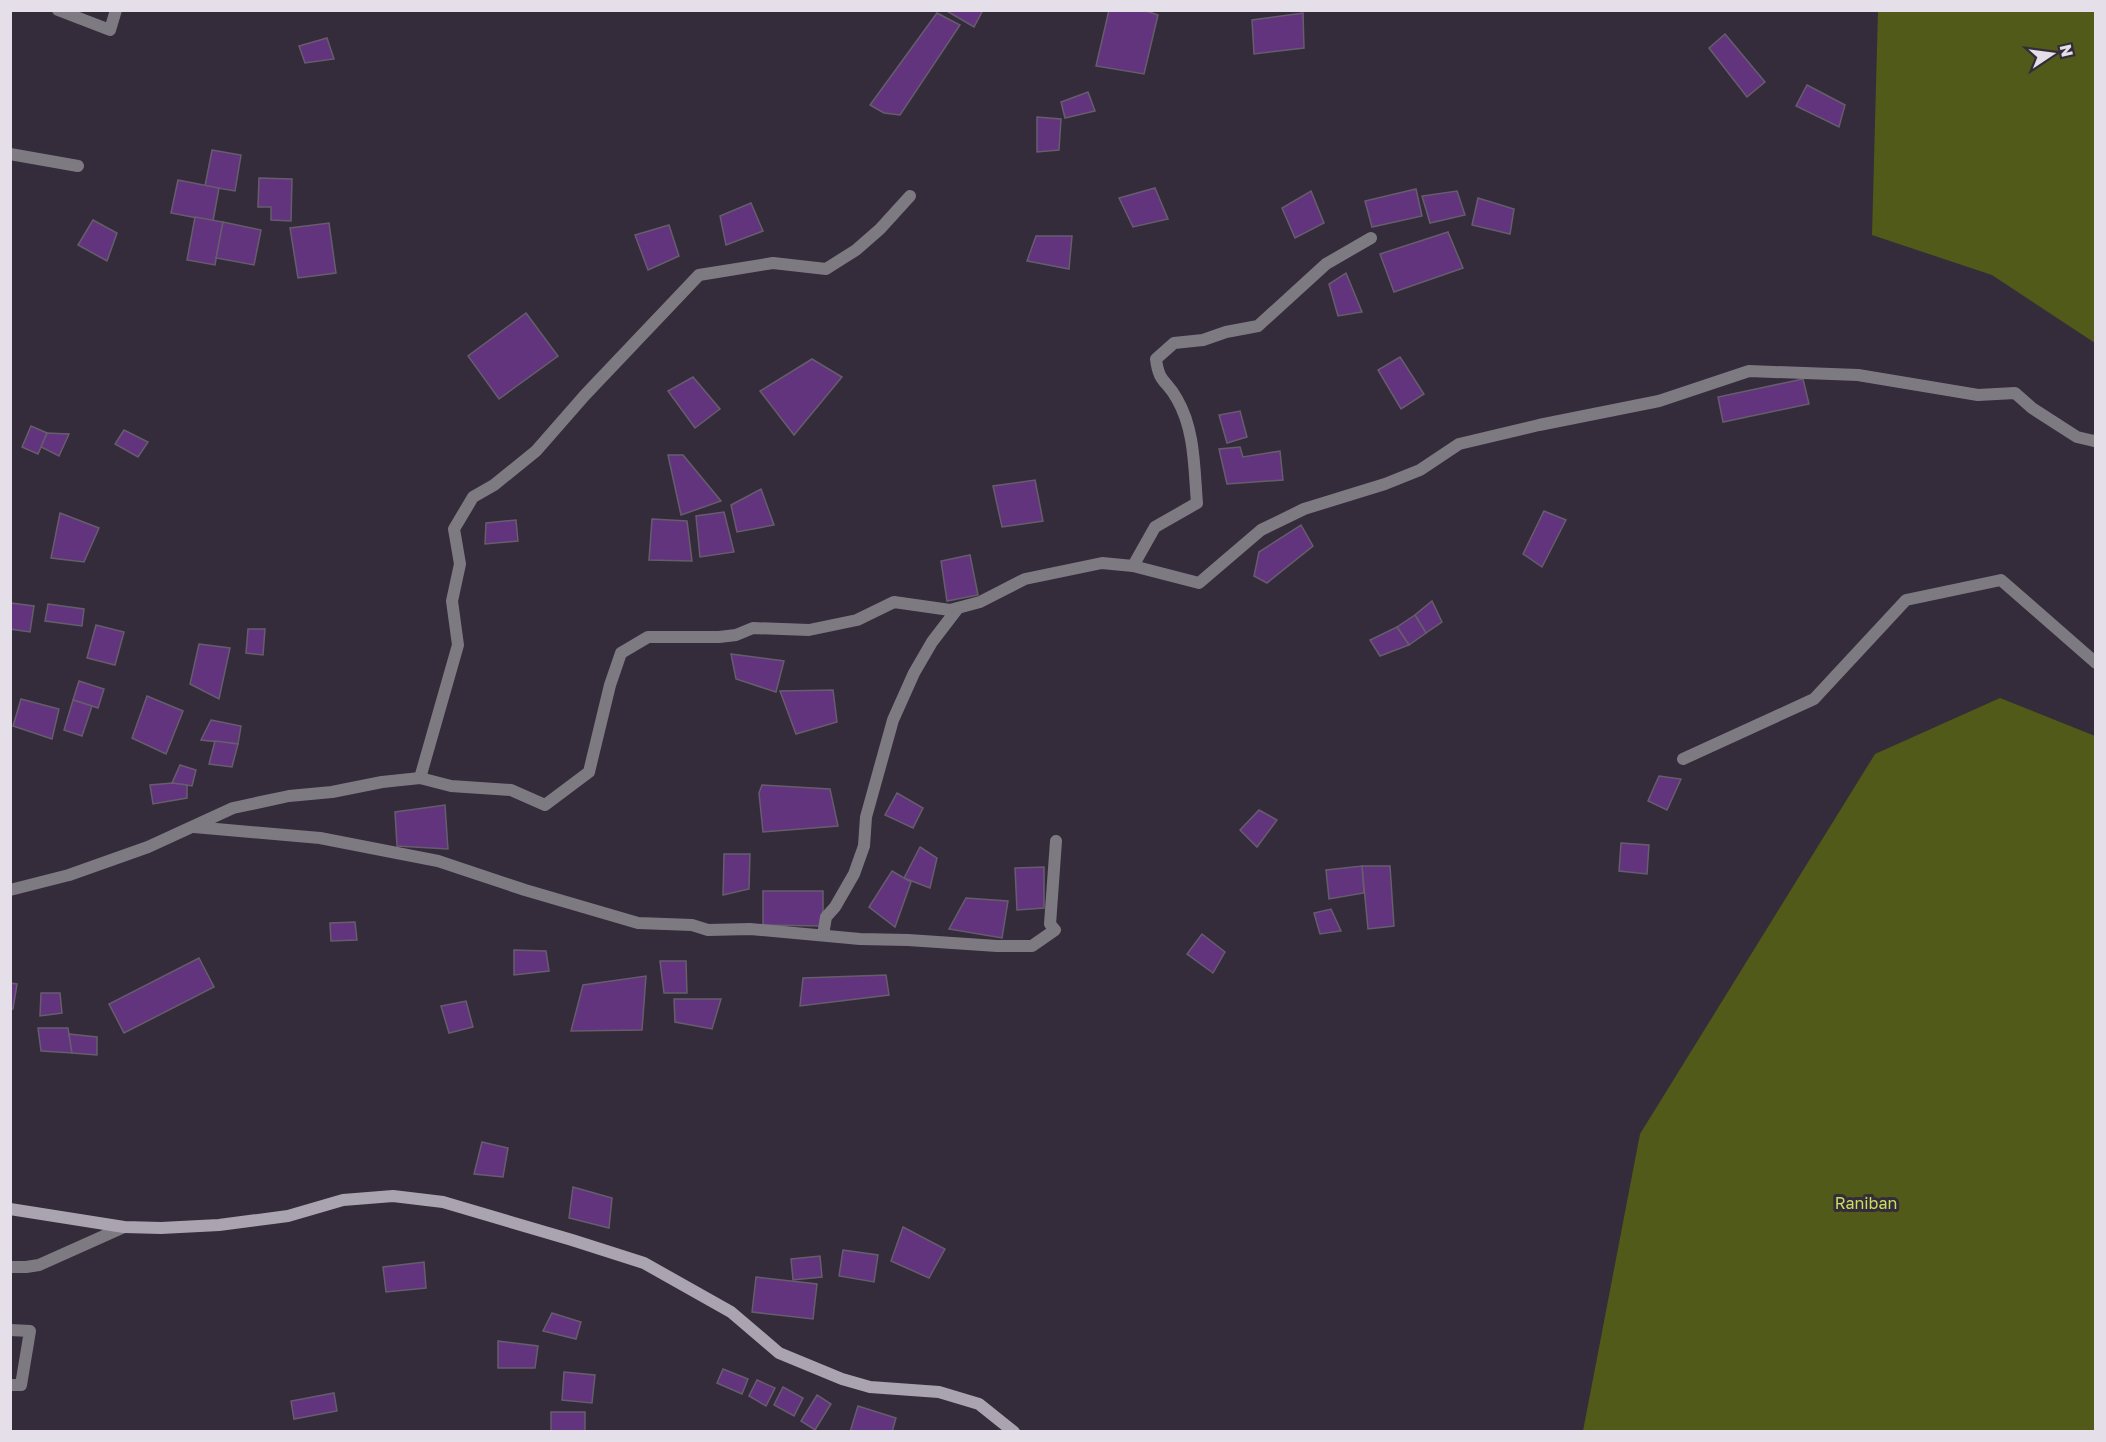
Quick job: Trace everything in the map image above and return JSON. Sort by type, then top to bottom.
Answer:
[{"type":"street","points":[[58,10],[110,30],[116,10]]},
{"type":"street","points":[[10,154],[78,166]]},
{"type":"street","points":[[420,777],[458,645],[452,601],[460,564],[454,529],[473,497],[494,485],[536,451],[585,395],[699,275],[773,263],[826,268],[856,250],[910,196]]},
{"type":"street","points":[[1133,566],[1155,527],[1197,503],[1192,440],[1177,399],[1158,375],[1156,359],[1174,343],[1203,340],[1226,332],[1258,326],[1326,264],[1371,238]]},
{"type":"street","points":[[10,890],[69,875],[148,847],[233,808],[289,796],[332,792],[420,777],[451,786],[512,790],[545,806],[589,772],[610,685],[621,653],[648,637],[718,637],[736,635],[753,628],[809,630],[858,620],[894,602],[950,610],[980,602],[1025,579],[1102,563],[1133,566],[1199,583],[1261,530],[1304,509],[1385,484],[1420,470],[1459,444],[1659,400],[1749,371],[1858,375],[1978,394],[2015,393],[2032,408],[2077,437],[2096,440]]},
{"type":"street","points":[[1683,759],[1814,699],[1906,600],[2001,580],[2096,663]]},
{"type":"street","points":[[823,935],[826,917],[835,907],[854,874],[864,846],[866,817],[893,720],[914,673],[932,642],[958,608]]},
{"type":"street","points":[[192,827],[320,838],[438,861],[525,890],[638,923],[692,925],[708,930],[750,929],[860,939],[997,946],[1032,946],[1055,930],[1050,924],[1056,841]]},
{"type":"street","points":[[10,1209],[124,1227],[219,1226],[288,1216],[343,1200],[393,1196],[443,1202],[644,1263],[731,1312],[779,1353],[842,1379],[870,1387],[939,1392],[978,1404],[1014,1431]]},
{"type":"street","points":[[10,1267],[26,1268],[39,1265],[124,1227]]},
{"type":"street","points":[[10,1330],[30,1331],[21,1385],[10,1385]]},
{"type":"green space","points":[[1878,11],[2095,11],[2095,343],[1992,275],[1872,235]]},
{"type":"green space","name":"Raniban","points":[[2000,698],[2095,736],[2095,1431],[1583,1431],[1640,1134],[1875,754]]},
{"type":"building","points":[[945,10],[983,10],[974,27]]},
{"type":"building","points":[[1109,10],[1143,10],[1158,15],[1144,74],[1096,66]]},
{"type":"building","points":[[937,13],[960,25],[900,115],[884,113],[870,105]]},
{"type":"building","points":[[1303,13],[1304,48],[1254,54],[1252,20]]},
{"type":"building","points":[[1725,34],[1765,82],[1747,97],[1709,48]]},
{"type":"building","points":[[327,38],[334,59],[305,63],[299,46]]},
{"type":"building","points":[[1807,85],[1845,105],[1839,127],[1796,106]]},
{"type":"building","points":[[1088,92],[1095,111],[1065,118],[1061,102]]},
{"type":"building","points":[[1037,117],[1061,119],[1059,150],[1037,152]]},
{"type":"building","points":[[212,150],[241,155],[235,191],[205,186]]},
{"type":"building","points":[[259,178],[292,179],[291,221],[271,220],[271,207],[258,207]]},
{"type":"building","points":[[178,180],[219,188],[213,221],[171,213]]},
{"type":"building","points":[[1155,188],[1168,219],[1133,227],[1119,198]]},
{"type":"building","points":[[1416,189],[1422,216],[1372,227],[1365,201]]},
{"type":"building","points":[[1311,191],[1324,223],[1295,238],[1282,208]]},
{"type":"building","points":[[1457,191],[1465,215],[1430,223],[1422,196]]},
{"type":"building","points":[[1478,198],[1514,209],[1510,234],[1472,225]]},
{"type":"building","points":[[751,203],[763,231],[726,245],[720,216]]},
{"type":"building","points":[[195,217],[223,222],[215,265],[187,260]]},
{"type":"building","points":[[93,220],[117,233],[107,261],[78,245]]},
{"type":"building","points":[[223,222],[261,230],[254,265],[216,258]]},
{"type":"building","points":[[329,223],[336,273],[298,278],[290,228]]},
{"type":"building","points":[[669,225],[679,256],[648,270],[635,235]]},
{"type":"building","points":[[1448,232],[1463,268],[1394,292],[1380,254]]},
{"type":"building","points":[[1036,236],[1072,236],[1069,269],[1027,261]]},
{"type":"building","points":[[1346,273],[1362,312],[1338,316],[1329,284]]},
{"type":"building","points":[[526,313],[558,356],[499,399],[468,356]]},
{"type":"building","points":[[1400,357],[1424,394],[1401,409],[1378,370]]},
{"type":"building","points":[[812,359],[842,377],[794,435],[760,391]]},
{"type":"building","points":[[693,377],[720,409],[695,428],[668,391]]},
{"type":"building","points":[[1803,379],[1809,404],[1723,422],[1718,397]]},
{"type":"building","points":[[1240,411],[1247,437],[1227,443],[1219,415]]},
{"type":"building","points":[[31,426],[47,433],[38,454],[22,447]]},
{"type":"building","points":[[124,430],[148,442],[138,457],[115,444]]},
{"type":"building","points":[[47,433],[69,434],[59,456],[41,447]]},
{"type":"building","points":[[1240,447],[1243,457],[1280,451],[1283,480],[1227,484],[1219,449]]},
{"type":"building","points":[[668,455],[683,455],[721,501],[681,515]]},
{"type":"building","points":[[1035,480],[1043,521],[1002,527],[993,486]]},
{"type":"building","points":[[761,489],[774,525],[737,532],[731,505]]},
{"type":"building","points":[[1544,511],[1566,520],[1542,567],[1523,554]]},
{"type":"building","points":[[724,512],[734,552],[700,557],[696,516]]},
{"type":"building","points":[[60,513],[99,528],[84,562],[51,558]]},
{"type":"building","points":[[652,519],[687,521],[692,561],[649,560]]},
{"type":"building","points":[[516,520],[518,541],[485,544],[486,523]]},
{"type":"building","points":[[1301,525],[1313,546],[1267,583],[1254,576],[1259,552]]},
{"type":"building","points":[[970,555],[978,595],[947,601],[941,561]]},
{"type":"building","points":[[1432,601],[1442,622],[1426,633],[1415,615]]},
{"type":"building","points":[[11,603],[34,606],[30,632],[10,629]]},
{"type":"building","points":[[48,604],[84,609],[82,626],[45,621]]},
{"type":"building","points":[[1415,615],[1426,633],[1409,645],[1397,627]]},
{"type":"building","points":[[96,625],[124,632],[115,665],[87,658]]},
{"type":"building","points":[[1397,627],[1409,645],[1380,656],[1370,640]]},
{"type":"building","points":[[248,629],[265,629],[263,655],[246,653]]},
{"type":"building","points":[[199,644],[230,648],[219,699],[190,684]]},
{"type":"building","points":[[731,654],[784,661],[776,692],[736,679]]},
{"type":"building","points":[[79,681],[104,689],[98,708],[73,700]]},
{"type":"building","points":[[833,690],[837,722],[796,734],[780,691]]},
{"type":"building","points":[[147,696],[183,711],[166,754],[132,738]]},
{"type":"building","points":[[21,699],[59,709],[52,739],[13,726]]},
{"type":"building","points":[[73,700],[92,706],[82,736],[64,730]]},
{"type":"building","points":[[211,720],[241,726],[238,744],[201,740]]},
{"type":"building","points":[[215,741],[238,744],[232,767],[209,764]]},
{"type":"building","points":[[180,765],[196,770],[192,786],[172,783]]},
{"type":"building","points":[[1659,776],[1681,779],[1667,810],[1648,801]]},
{"type":"building","points":[[172,783],[187,785],[187,798],[153,804],[150,785]]},
{"type":"building","points":[[762,785],[830,789],[838,826],[763,832],[759,793]]},
{"type":"building","points":[[897,793],[923,808],[913,828],[885,815]]},
{"type":"building","points":[[445,805],[448,849],[397,846],[395,812]]},
{"type":"building","points":[[1259,810],[1277,820],[1257,847],[1240,830]]},
{"type":"building","points":[[1621,843],[1649,845],[1647,874],[1619,871]]},
{"type":"building","points":[[920,847],[937,858],[930,888],[904,878]]},
{"type":"building","points":[[724,854],[750,854],[749,889],[723,895]]},
{"type":"building","points":[[1362,866],[1390,866],[1394,926],[1368,929]]},
{"type":"building","points":[[1362,866],[1364,893],[1329,899],[1326,870]]},
{"type":"building","points":[[1044,867],[1044,908],[1017,910],[1015,868]]},
{"type":"building","points":[[892,871],[911,882],[895,927],[869,907]]},
{"type":"building","points":[[763,891],[823,891],[823,926],[763,925]]},
{"type":"building","points":[[966,898],[1008,901],[1002,938],[949,929]]},
{"type":"building","points":[[1331,909],[1341,931],[1320,934],[1314,913]]},
{"type":"building","points":[[355,922],[357,940],[331,941],[330,923]]},
{"type":"building","points":[[1202,934],[1225,952],[1213,973],[1187,954]]},
{"type":"building","points":[[514,950],[546,951],[549,971],[514,975]]},
{"type":"building","points":[[199,958],[214,987],[124,1033],[109,1004]]},
{"type":"building","points":[[660,961],[686,961],[687,993],[664,993]]},
{"type":"building","points":[[886,975],[889,995],[800,1006],[803,978]]},
{"type":"building","points":[[646,976],[642,1030],[571,1031],[583,985]]},
{"type":"building","points":[[10,983],[17,984],[13,1009],[10,1010]]},
{"type":"building","points":[[41,993],[60,993],[62,1013],[40,1016]]},
{"type":"building","points":[[674,999],[721,999],[712,1029],[675,1022]]},
{"type":"building","points":[[466,1001],[473,1027],[449,1033],[441,1006]]},
{"type":"building","points":[[38,1028],[68,1028],[72,1053],[41,1051]]},
{"type":"building","points":[[69,1034],[97,1037],[97,1055],[72,1053]]},
{"type":"building","points":[[482,1142],[508,1148],[503,1177],[474,1174]]},
{"type":"building","points":[[573,1187],[612,1198],[609,1228],[569,1218]]},
{"type":"building","points":[[903,1227],[945,1249],[929,1278],[891,1261]]},
{"type":"building","points":[[843,1250],[878,1255],[874,1282],[839,1276]]},
{"type":"building","points":[[820,1256],[822,1277],[793,1280],[791,1259]]},
{"type":"building","points":[[424,1262],[426,1288],[386,1292],[383,1267]]},
{"type":"building","points":[[756,1277],[817,1284],[813,1319],[752,1312]]},
{"type":"building","points":[[552,1313],[581,1322],[576,1339],[543,1331]]},
{"type":"building","points":[[498,1341],[538,1346],[535,1368],[498,1368]]},
{"type":"building","points":[[723,1369],[748,1379],[742,1394],[717,1383]]},
{"type":"building","points":[[564,1372],[595,1375],[592,1403],[562,1400]]},
{"type":"building","points":[[757,1380],[775,1388],[766,1406],[749,1396]]},
{"type":"building","points":[[783,1387],[803,1398],[794,1416],[774,1405]]},
{"type":"building","points":[[334,1393],[337,1411],[294,1419],[291,1401]]},
{"type":"building","points":[[817,1395],[831,1404],[815,1430],[801,1421]]},
{"type":"building","points":[[858,1406],[896,1418],[892,1432],[850,1432]]},
{"type":"building","points":[[551,1412],[585,1412],[585,1432],[551,1432]]}]
